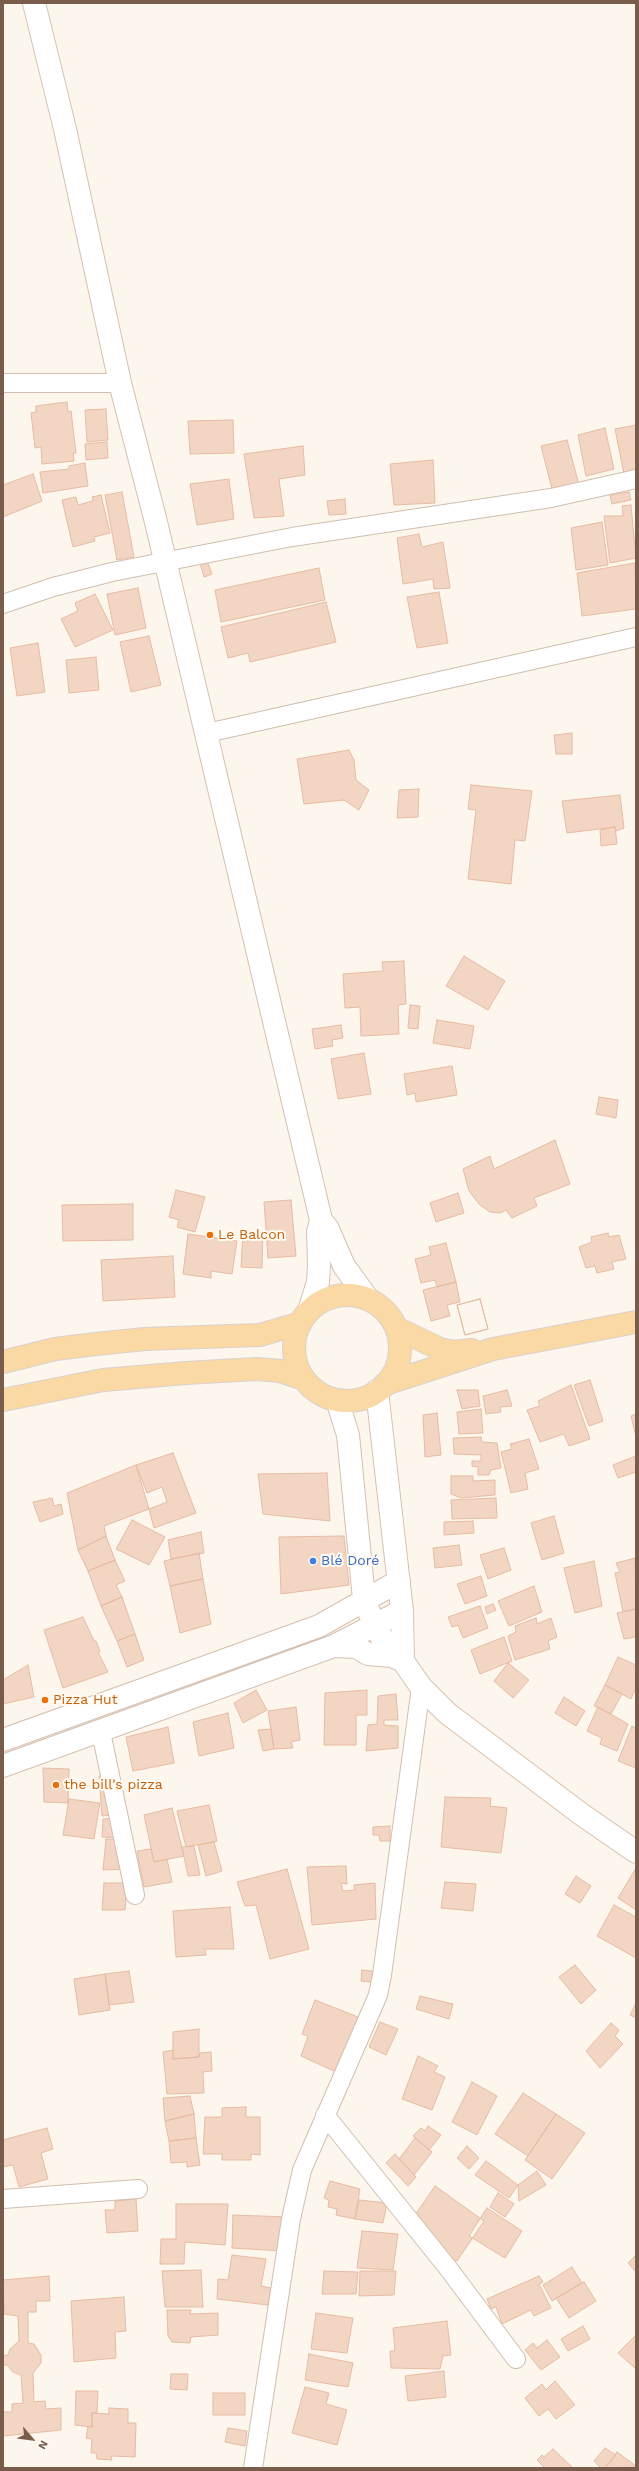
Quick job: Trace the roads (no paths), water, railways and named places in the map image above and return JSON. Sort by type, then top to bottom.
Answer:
[{"type":"main road","points":[[34,3],[65,129],[120,383],[207,733],[321,1220],[328,1230],[344,1266],[368,1299]]},
{"type":"main road","points":[[321,1220],[318,1232],[320,1265],[318,1282],[294,1346],[298,1369],[304,1379],[318,1393],[337,1400],[358,1400],[381,1388],[493,1349],[523,1342],[636,1322]]},
{"type":"main road","points":[[3,1362],[55,1350],[103,1343],[179,1337],[260,1335],[305,1317],[321,1302],[336,1296],[352,1295],[368,1299],[385,1310],[396,1328],[400,1353],[396,1367],[381,1388],[402,1611],[398,1658]]},
{"type":"main road","points":[[396,1328],[428,1345],[446,1350],[493,1349]]},
{"type":"main road","points":[[3,1400],[103,1380],[186,1373],[257,1369],[280,1371],[304,1379]]},
{"type":"main road","points":[[337,1400],[348,1435],[364,1599],[374,1624],[421,1687],[447,1713],[636,1852]]},
{"type":"main road","points":[[3,1740],[319,1626],[398,1581]]},
{"type":"main road","points":[[3,1766],[101,1732],[334,1646],[374,1624],[402,1611]]},
{"type":"main road","points":[[334,1646],[356,1647],[368,1654],[398,1658]]},
{"type":"street","points":[[3,383],[120,383]]},
{"type":"street","points":[[3,604],[83,579],[292,537],[550,498],[636,479]]},
{"type":"street","points":[[207,733],[636,637]]},
{"type":"street","points":[[253,2468],[291,2218],[302,2170],[378,1995],[421,1687]]},
{"type":"street","points":[[101,1732],[135,1895]]},
{"type":"street","points":[[325,2115],[448,2268],[516,2359]]},
{"type":"street","points":[[3,2199],[138,2189]]},
{"type":"place","name":"Le Balcon","points":[[210,1235]]},
{"type":"place","name":"Blé Doré","points":[[313,1561]]},
{"type":"place","name":"Pizza Hut","points":[[45,1700]]},
{"type":"place","name":"the bill's pizza","points":[[56,1785]]}]
